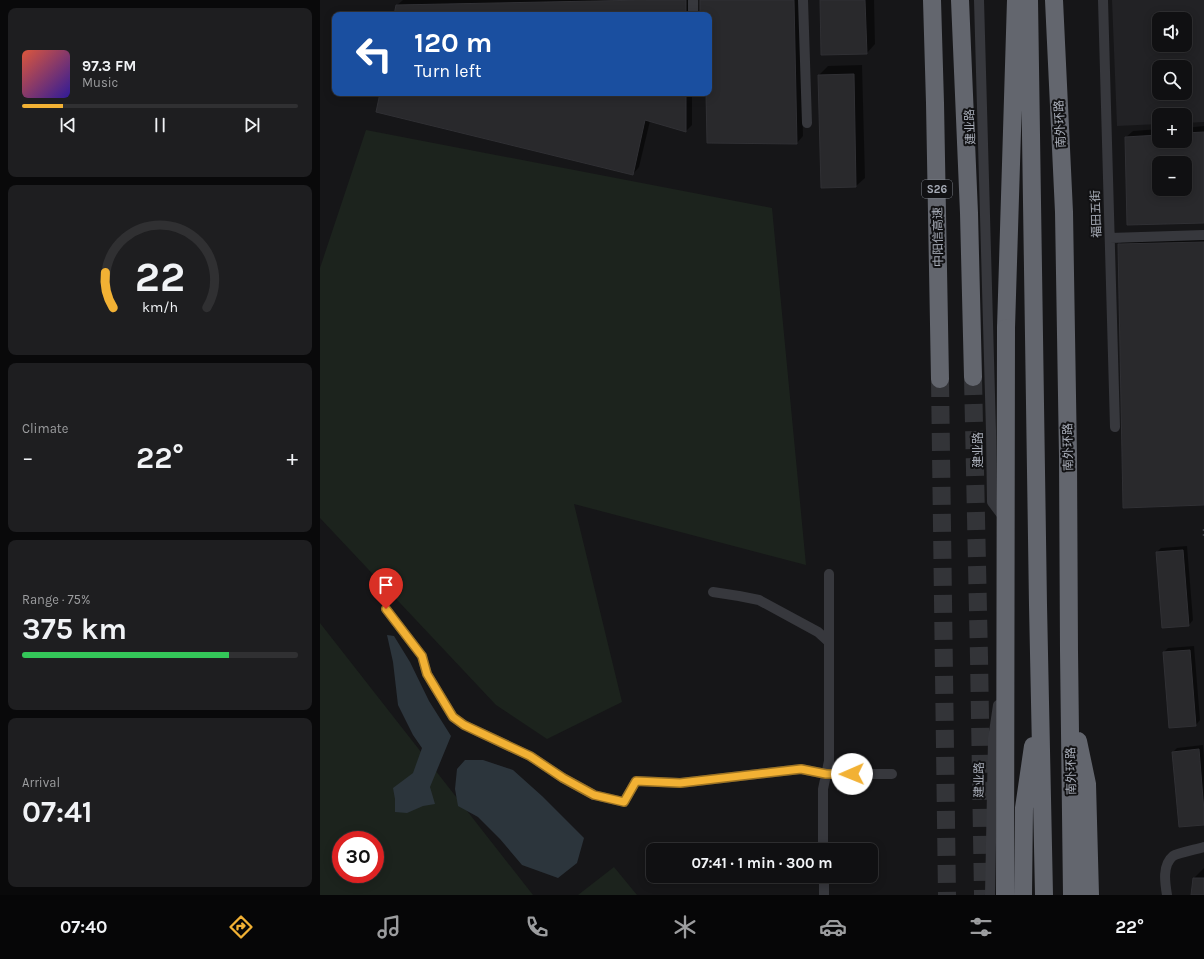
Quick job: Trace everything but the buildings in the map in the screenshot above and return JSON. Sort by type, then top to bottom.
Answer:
[{"type":"highway","name":"中阳信高速","points":[[932,0],[940,379]]},
{"type":"highway","name":"S26","points":[[960,0],[969,213],[973,377]]},
{"type":"highway","points":[[1005,895],[1006,328],[1016,0]]},
{"type":"highway","points":[[1029,0],[1044,895]]},
{"type":"highway","name":"南外环路","points":[[1054,0],[1064,220],[1072,895]]},
{"type":"highway","points":[[1023,895],[1024,808],[1040,694]]},
{"type":"highway","points":[[1070,701],[1087,784],[1090,895]]},
{"type":"street","points":[[693,0],[693,12]]},
{"type":"street","points":[[803,0],[806,123]]},
{"type":"street","name":"建业路","points":[[979,0],[992,431],[992,502],[1004,516],[1008,535],[1006,634],[1000,697],[993,739],[990,895]]},
{"type":"street","name":"福田五街","points":[[1103,0],[1115,427]]},
{"type":"street","points":[[1110,238],[1204,235]]},
{"type":"street","points":[[823,843],[823,789],[829,761],[830,574]]},
{"type":"street","points":[[713,592],[759,600],[818,632],[829,642]]},
{"type":"street","points":[[386,609],[422,656],[427,674],[453,717],[464,725],[530,756],[563,778],[594,795],[624,802],[636,781],[680,783],[801,769],[826,774],[892,774]]},
{"type":"street","points":[[1166,895],[1166,865],[1174,856],[1204,847]]},
{"type":"street","points":[[824,883],[824,895]]},
{"type":"path","points":[[1204,529],[1204,539]]},
{"type":"shaded area","points":[[1112,0],[1204,0],[1204,122],[1192,123],[1192,108],[1152,108],[1152,124],[1117,126]]},
{"type":"shaded area","points":[[366,130],[772,208],[806,565],[574,504],[622,702],[547,739],[496,705],[320,518],[320,268]]},
{"type":"shaded area","points":[[320,623],[533,895],[320,895]]},
{"type":"shaded area","points":[[387,635],[394,636],[410,662],[429,701],[451,736],[430,787],[435,804],[423,806],[407,813],[395,812],[393,788],[413,773],[422,748],[413,735],[398,705],[393,662]]},
{"type":"shaded area","points":[[465,760],[483,760],[513,770],[542,796],[584,838],[577,863],[558,878],[522,865],[500,839],[478,817],[458,806],[455,789],[457,769]]},
{"type":"shaded area","points":[[614,867],[637,895],[578,895]]},
{"type":"tunnel","points":[[973,377],[983,895]]},
{"type":"tunnel","points":[[940,379],[947,895]]},
{"type":"route","points":[[386,609],[422,656],[427,674],[453,717],[464,725],[530,756],[563,778],[594,795],[624,802],[636,781],[680,783],[801,769],[826,774],[852,774]]}]
